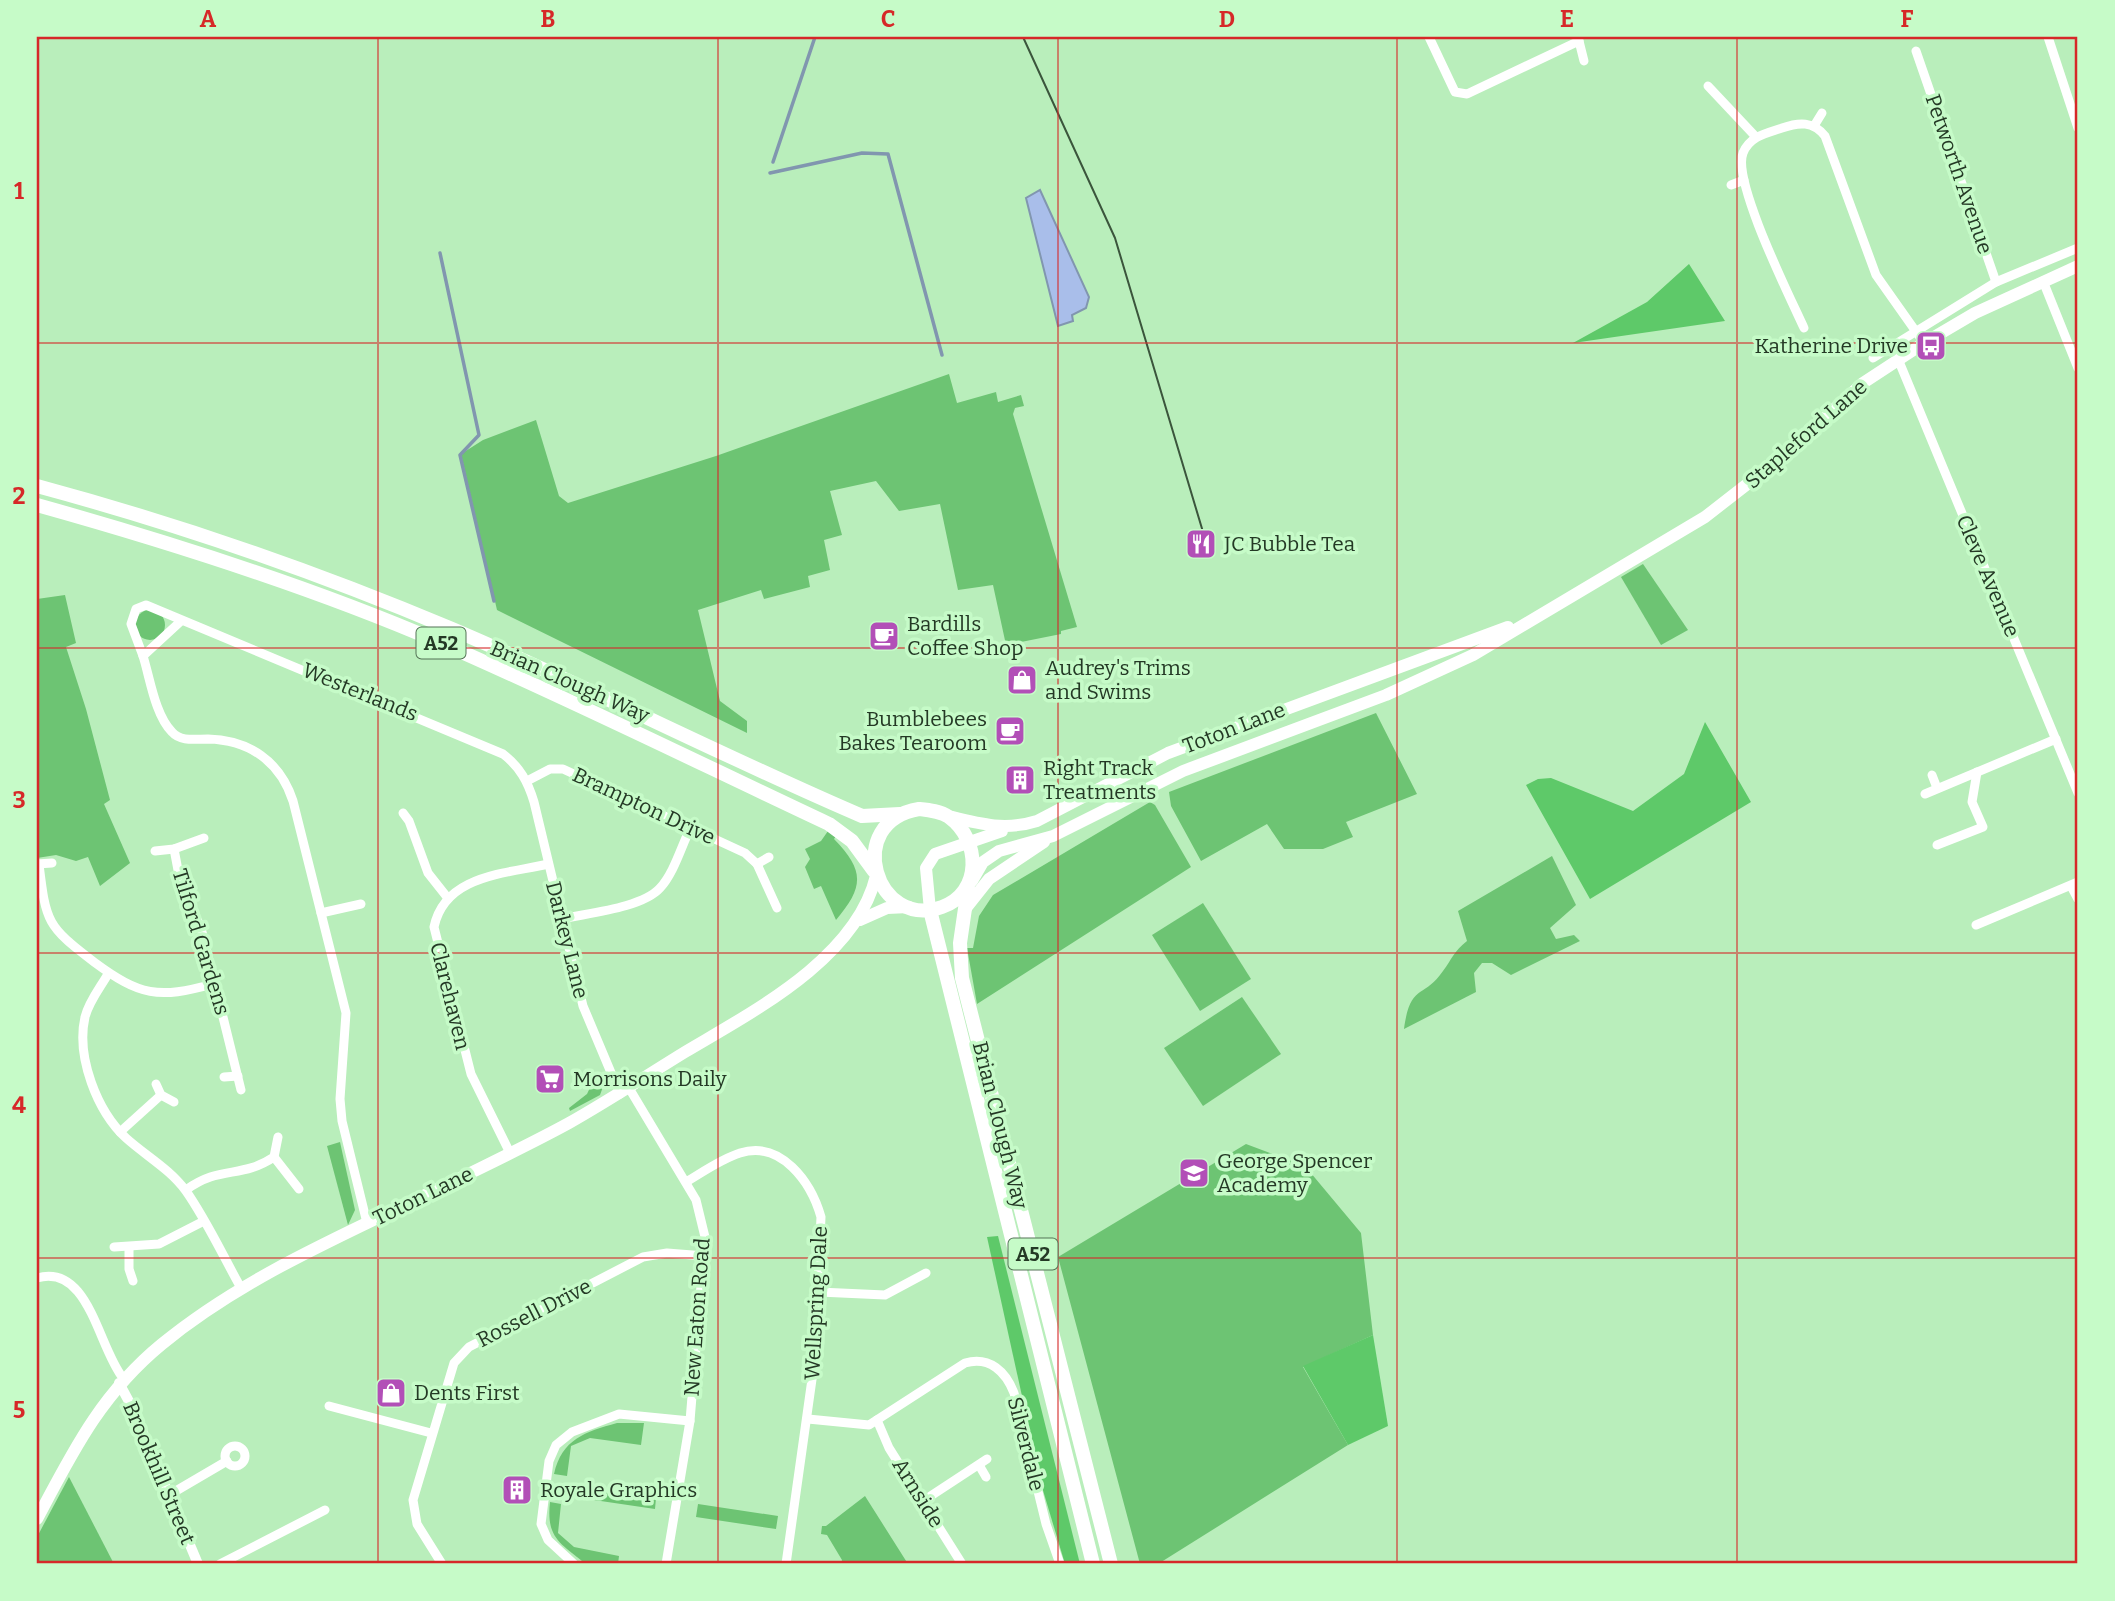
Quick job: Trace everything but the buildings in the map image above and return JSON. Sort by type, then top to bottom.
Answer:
[{"type":"highway","name":"Brian Clough Way","points":[[37,486],[108,505],[297,567],[476,640],[850,811],[871,817],[919,809],[948,816]]},
{"type":"highway","name":"Brian Clough Way","points":[[37,505],[125,530],[276,580],[437,641],[829,824],[852,841],[895,899],[909,907]]},
{"type":"highway","points":[[875,874],[876,843],[900,814]]},
{"type":"highway","points":[[948,816],[968,841]]},
{"type":"highway","name":"Brian Clough Way","points":[[968,841],[970,884],[959,959],[962,978],[1111,1564]]},
{"type":"highway","points":[[909,907],[930,910],[951,902],[970,884]]},
{"type":"highway","name":"Brian Clough Way","points":[[930,910],[965,1061],[1093,1564]]},
{"type":"main road","name":"Stapleford Lane","points":[[1446,668],[1727,501],[1782,457],[1852,393],[1898,359],[1975,313],[2078,266]]},
{"type":"main road","name":"Stapleford Lane","points":[[1444,648],[1540,613]]},
{"type":"main road","name":"Toton Lane","points":[[948,816],[990,827],[1014,828],[1037,821],[1168,753],[1444,648]]},
{"type":"main road","name":"Toton Lane","points":[[970,884],[983,862],[999,850],[1053,836],[1183,771],[1386,695],[1446,668]]},
{"type":"main road","points":[[930,910],[926,877],[930,860],[943,850],[1014,828]]},
{"type":"main road","points":[[964,912],[971,897],[989,878],[1053,836]]},
{"type":"main road","name":"Toton Lane","points":[[37,1519],[88,1426],[121,1381],[200,1315],[241,1288],[510,1153],[625,1091],[778,995],[827,955],[858,920],[872,895],[875,874]]},
{"type":"main road","name":"Toton Lane","points":[[858,920],[887,908],[909,907]]},
{"type":"street","points":[[1429,37],[1455,92],[1467,94],[1579,39],[1584,61]]},
{"type":"street","points":[[2048,37],[2078,128]]},
{"type":"street","name":"Petworth Avenue","points":[[1916,51],[1996,282]]},
{"type":"street","name":"Petworth Avenue","points":[[1922,67],[1934,62]]},
{"type":"street","points":[[1708,86],[1756,137]]},
{"type":"street","points":[[1814,126],[1822,113]]},
{"type":"street","points":[[1804,328],[1772,261],[1744,180],[1741,160],[1743,152],[1756,137],[1800,123],[1814,126],[1828,143],[1876,275],[1924,343]]},
{"type":"street","points":[[1731,185],[1744,180]]},
{"type":"street","name":"Stapleford Lane","points":[[1873,358],[1996,282],[2078,248]]},
{"type":"street","points":[[2043,281],[2078,368]]},
{"type":"street","points":[[1799,316],[1810,311]]},
{"type":"street","name":"Cleve Avenue","points":[[1898,359],[2078,793]]},
{"type":"street","name":"Westerlands","points":[[367,1223],[342,1121],[346,1013],[285,778],[272,763],[248,747],[225,741],[181,738],[172,733],[161,713],[131,624],[133,614],[139,606],[154,607],[181,621],[481,743],[503,754],[527,781]]},
{"type":"street","points":[[143,656],[181,621]]},
{"type":"street","points":[[1925,794],[2056,739]]},
{"type":"street","name":"Brampton Drive","points":[[527,781],[550,769],[563,769],[745,853],[757,864]]},
{"type":"street","points":[[1937,845],[1983,827],[1972,802],[1977,772]]},
{"type":"street","points":[[1932,775],[1937,788]]},
{"type":"street","name":"Darkey Lane","points":[[527,781],[583,1006],[625,1091]]},
{"type":"street","points":[[403,813],[409,821],[428,873],[447,897],[477,880],[548,864]]},
{"type":"street","points":[[562,919],[638,902],[655,892],[665,881],[690,829]]},
{"type":"street","name":"Tilford Gardens","points":[[155,851],[174,849],[204,838]]},
{"type":"street","name":"Tilford Gardens","points":[[174,849],[181,886],[201,928],[213,984],[242,1090]]},
{"type":"street","points":[[769,857],[757,864],[777,908]]},
{"type":"street","points":[[52,863],[38,864],[43,899],[55,931],[108,974],[132,988],[165,995],[213,984]]},
{"type":"street","points":[[1976,925],[2075,884],[2078,899]]},
{"type":"street","name":"Clarehaven","points":[[447,897],[437,915],[435,941],[471,1074],[510,1153]]},
{"type":"street","points":[[321,913],[361,904]]},
{"type":"street","points":[[108,974],[85,1017],[85,1051],[93,1086],[104,1111],[120,1132],[162,1165],[186,1190],[241,1288]]},
{"type":"street","points":[[224,1077],[239,1076]]},
{"type":"street","points":[[156,1084],[161,1095],[174,1102]]},
{"type":"street","name":"New Eaton Road","points":[[625,1091],[686,1182],[703,1220],[705,1256],[690,1421],[666,1564]]},
{"type":"street","points":[[120,1132],[161,1095]]},
{"type":"street","points":[[186,1190],[211,1175],[255,1169],[274,1157],[278,1137]]},
{"type":"street","name":"Wellspring Dale","points":[[686,1182],[741,1152],[762,1151],[784,1159],[798,1172],[813,1196],[821,1217],[819,1292],[808,1419],[786,1564]]},
{"type":"street","points":[[274,1157],[299,1189]]},
{"type":"street","points":[[114,1247],[159,1244],[204,1221]]},
{"type":"street","points":[[129,1248],[133,1281]]},
{"type":"street","name":"Rossell Drive","points":[[442,1564],[414,1515],[415,1487],[449,1374],[459,1355],[469,1347],[643,1257],[667,1253],[705,1256]]},
{"type":"street","points":[[819,1292],[885,1294],[926,1273]]},
{"type":"street","points":[[37,1278],[58,1276],[77,1288],[121,1381]]},
{"type":"street","name":"Silverdale","points":[[808,1419],[861,1426],[877,1420],[965,1363],[980,1361],[994,1365],[1009,1380],[1014,1393],[1046,1524],[1060,1564]]},
{"type":"street","name":"Brookhill Street","points":[[121,1381],[198,1564]]},
{"type":"street","points":[[329,1406],[431,1433]]},
{"type":"street","points":[[574,1564],[552,1544],[541,1524],[550,1461],[556,1445],[572,1432],[619,1414],[690,1421]]},
{"type":"street","name":"Arnside","points":[[877,1420],[889,1448],[962,1564]]},
{"type":"street","points":[[169,1495],[227,1461]]},
{"type":"street","points":[[923,1501],[983,1462],[986,1477]]},
{"type":"street","points":[[220,1564],[325,1510]]},
{"type":"green space","points":[[1689,264],[1725,321],[1573,343],[1647,302]]},
{"type":"green space","points":[[949,374],[957,403],[996,392],[998,402],[1021,395],[1024,406],[1015,408],[1013,414],[1077,627],[1061,631],[1061,634],[1006,645],[993,585],[958,590],[940,504],[899,511],[876,481],[830,491],[842,535],[824,540],[830,570],[808,576],[810,587],[764,599],[761,590],[698,610],[720,701],[747,721],[747,733],[497,610],[461,454],[483,440],[536,420],[559,496],[568,503],[716,456]]},
{"type":"green space","points":[[1643,564],[1688,630],[1661,645],[1621,577]]},
{"type":"green space","points":[[65,595],[76,643],[66,647],[110,800],[104,804],[130,863],[100,886],[88,857],[76,861],[56,855],[37,858],[37,599]]},
{"type":"green space","points":[[150,610],[156,611],[164,619],[164,631],[156,639],[150,640],[144,639],[136,631],[135,625],[136,619],[144,611]]},
{"type":"green space","points":[[1376,713],[1417,794],[1346,822],[1353,837],[1323,849],[1284,849],[1267,824],[1201,861],[1171,806],[1169,792]]},
{"type":"green space","points":[[1705,722],[1751,802],[1590,899],[1526,785],[1538,779],[1551,778],[1633,811],[1684,774]]},
{"type":"green space","points":[[1150,802],[1155,805],[1191,867],[977,1004],[967,948],[973,948],[979,916],[993,895]]},
{"type":"green space","points":[[828,831],[836,836],[834,839],[851,861],[857,879],[852,898],[836,920],[821,886],[814,889],[805,867],[810,859],[805,849],[821,841]]},
{"type":"green space","points":[[1552,856],[1576,905],[1550,928],[1556,939],[1574,935],[1580,941],[1511,975],[1492,963],[1482,963],[1474,973],[1476,992],[1404,1029],[1414,998],[1436,980],[1467,941],[1458,911]]},
{"type":"green space","points":[[1203,903],[1251,979],[1200,1011],[1152,935]]},
{"type":"green space","points":[[1242,997],[1281,1054],[1203,1106],[1164,1048]]},
{"type":"green space","points":[[601,1073],[604,1084],[600,1095],[570,1111],[569,1108],[587,1094],[596,1075]]},
{"type":"green space","points":[[340,1142],[355,1210],[348,1225],[327,1146]]},
{"type":"green space","points":[[1246,1144],[1305,1166],[1361,1233],[1373,1335],[1303,1367],[1348,1445],[1158,1564],[1140,1564],[1058,1257]]},
{"type":"green space","points":[[998,1236],[1080,1564],[1065,1564],[1042,1487],[987,1237]]},
{"type":"green space","points":[[1373,1335],[1388,1426],[1348,1445],[1303,1366]]},
{"type":"green space","points":[[617,1423],[644,1423],[641,1445],[590,1438],[571,1446],[567,1476],[554,1474],[563,1453],[576,1439]]},
{"type":"green space","points":[[69,1477],[114,1564],[37,1564],[37,1537]]},
{"type":"green space","points":[[562,1483],[656,1498],[655,1509],[560,1495]]},
{"type":"green space","points":[[865,1496],[908,1564],[841,1564],[842,1560],[827,1535],[821,1534],[822,1526],[826,1526]]},
{"type":"green space","points":[[550,1502],[561,1504],[558,1533],[574,1547],[619,1556],[618,1564],[586,1564],[562,1545],[550,1524]]},
{"type":"green space","points":[[698,1504],[778,1516],[776,1529],[696,1517]]},
{"type":"water","points":[[1040,190],[1089,297],[1086,308],[1072,315],[1073,321],[1058,326],[1026,198]]},
{"type":"waterway","points":[[773,162],[815,37]]},
{"type":"waterway","points":[[770,173],[862,153],[888,154],[942,355]]},
{"type":"waterway","points":[[440,253],[479,435],[460,455],[494,601]]},
{"type":"tram line","points":[[1023,37],[1115,238],[1209,552]]},
{"type":"place","name":"Katherine Drive","points":[[1931,346]]},
{"type":"place","name":"JC Bubble Tea","points":[[1201,544]]},
{"type":"place","name":"Bardills Coffee Shop","points":[[884,636]]},
{"type":"place","name":"Audrey's Trims and Swims","points":[[1022,680]]},
{"type":"place","name":"Bumblebees Bakes Tearoom","points":[[1010,731]]},
{"type":"place","name":"Right Track Treatments","points":[[1020,780]]},
{"type":"place","name":"Morrisons Daily","points":[[550,1079]]},
{"type":"place","name":"George Spencer Academy","points":[[1194,1173]]},
{"type":"place","name":"Dents First","points":[[391,1393]]},
{"type":"place","name":"Royale Graphics","points":[[517,1490]]}]
